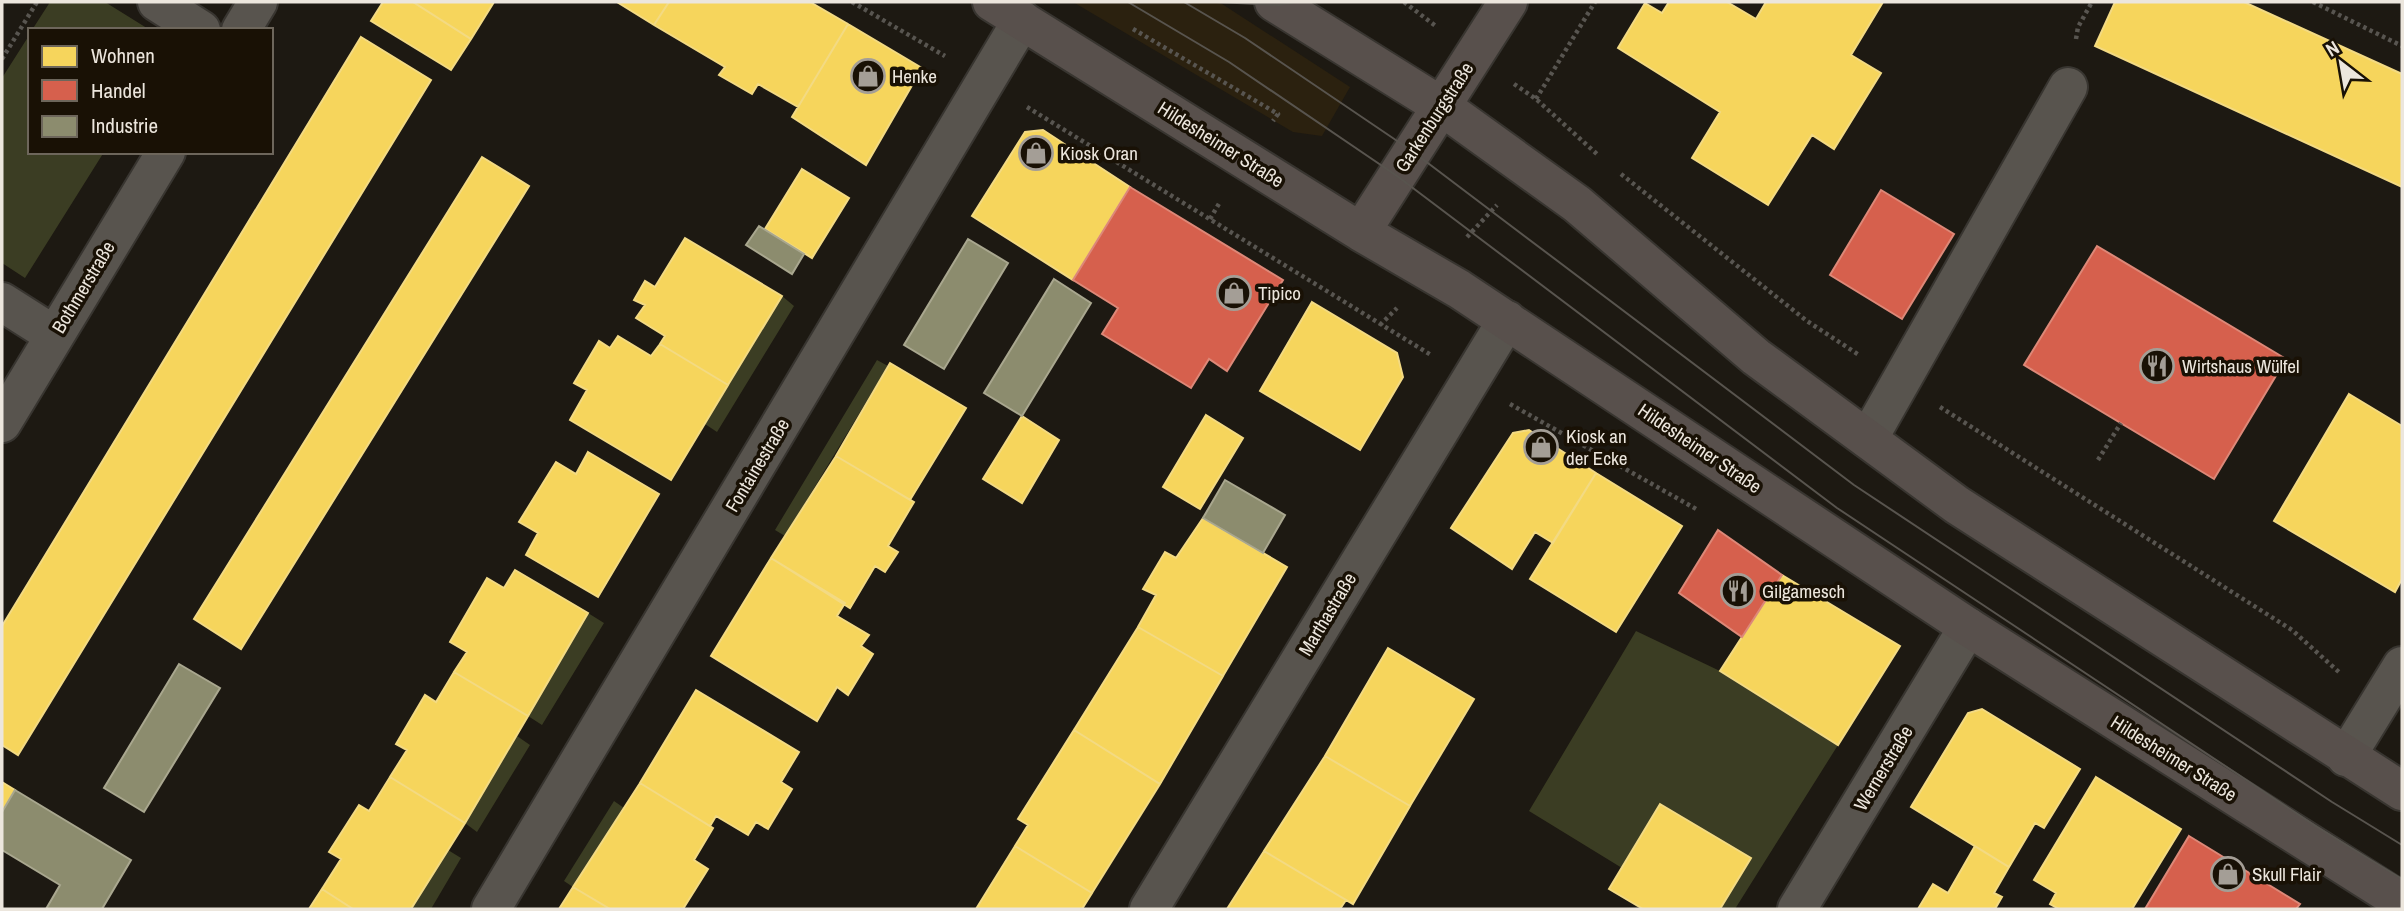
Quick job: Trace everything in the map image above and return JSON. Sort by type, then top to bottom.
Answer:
[{"type":"main road","points":[[1275,2],[1441,106],[1577,204],[1756,356],[1957,505],[2402,791]]},
{"type":"main road","name":"Garkenburgstraße","points":[[1361,232],[1508,2]]},
{"type":"main road","name":"Hildesheimer Straße","points":[[1007,11],[1507,320],[1968,627],[2402,902]]},
{"type":"street","points":[[157,2],[198,28]]},
{"type":"street","points":[[242,28],[258,2]]},
{"type":"street","name":"Fontainestraße","points":[[491,909],[986,80],[1007,11]]},
{"type":"street","points":[[1868,439],[2068,87]]},
{"type":"street","name":"Bothmerstraße","points":[[2,423],[165,154]]},
{"type":"street","points":[[2,302],[54,335]]},
{"type":"street","name":"Marthastraße","points":[[1149,909],[1507,320]]},
{"type":"street","name":"Wernerstraße","points":[[1797,909],[1968,627]]},
{"type":"street","points":[[2346,757],[2402,666]]},
{"type":"path","points":[[2,59],[37,2]]},
{"type":"path","points":[[852,2],[986,80],[1380,325]]},
{"type":"path","points":[[1595,2],[1536,99],[1604,159]]},
{"type":"path","points":[[2313,2],[2402,46]]},
{"type":"path","points":[[1123,23],[1278,114]]},
{"type":"path","points":[[1614,168],[1807,320],[2292,630],[2377,706]]},
{"type":"path","points":[[2098,460],[2121,423]]},
{"type":"shaded area","points":[[1073,2],[1219,2],[1350,87],[1322,136],[1293,132]]},
{"type":"green space","points":[[50,2],[105,2],[147,28],[33,28]]},
{"type":"green space","points":[[28,37],[28,154],[103,154],[25,278],[2,263],[2,78]]},
{"type":"green space","points":[[782,296],[794,306],[717,432],[705,424]]},
{"type":"green space","points":[[877,360],[888,366],[785,536],[775,530]]},
{"type":"green space","points":[[588,613],[604,623],[542,725],[528,716]]},
{"type":"green space","points":[[1636,631],[1720,671],[1838,745],[1735,909],[1720,909],[1751,858],[1661,804],[1622,868],[1529,811]]},
{"type":"green space","points":[[517,736],[530,745],[477,832],[465,823]]},
{"type":"green space","points":[[614,801],[624,808],[573,887],[564,881]]},
{"type":"green space","points":[[448,850],[461,858],[431,909],[411,909]]},
{"type":"building: Wohnen","points":[[383,2],[413,2],[471,39],[451,70],[371,21]]},
{"type":"building: Wohnen","points":[[413,2],[494,2],[471,39]]},
{"type":"building: Wohnen","points":[[617,2],[669,2],[654,25]]},
{"type":"building: Wohnen","points":[[669,2],[810,2],[848,24],[798,107],[758,84],[752,94],[719,75],[725,67],[654,25]]},
{"type":"building: Wohnen","points":[[1669,2],[1727,2],[1756,19],[1766,2],[1883,2],[1851,55],[1881,73],[1834,149],[1812,135],[1768,205],[1692,158],[1720,112],[1618,48],[1645,3],[1662,13]]},
{"type":"building: Wohnen","points":[[2115,2],[2244,2],[2402,74],[2402,187],[2095,46]]},
{"type":"building: Wohnen","points":[[848,24],[922,68],[866,165],[792,117]]},
{"type":"building: Wohnen","points":[[361,37],[431,80],[18,755],[2,745],[2,626]]},
{"type":"building: Wohnen","points":[[1043,130],[1130,187],[1073,280],[972,216],[1025,132]]},
{"type":"building: Wohnen","points":[[482,157],[529,186],[241,649],[194,619]]},
{"type":"building: Wohnen","points":[[802,169],[849,198],[812,258],[765,229]]},
{"type":"building: Wohnen","points":[[685,238],[782,296],[728,385],[660,344],[665,336],[636,318],[645,305],[634,300],[645,281],[655,287]]},
{"type":"building: Wohnen","points":[[1312,302],[1397,353],[1403,377],[1360,450],[1260,391]]},
{"type":"building: Wohnen","points":[[618,336],[651,356],[660,344],[728,385],[671,480],[570,420],[587,390],[574,383],[599,341],[610,348]]},
{"type":"building: Wohnen","points":[[890,363],[966,408],[910,500],[836,456]]},
{"type":"building: Wohnen","points":[[2349,394],[2402,426],[2402,579],[2395,592],[2274,521]]},
{"type":"building: Wohnen","points":[[1206,415],[1243,438],[1200,509],[1163,487]]},
{"type":"building: Wohnen","points":[[1022,416],[1059,440],[1022,503],[983,479]]},
{"type":"building: Wohnen","points":[[1529,430],[1596,473],[1553,543],[1535,532],[1512,569],[1451,528],[1513,433]]},
{"type":"building: Wohnen","points":[[588,452],[659,494],[598,597],[526,555],[538,533],[519,522],[556,462],[576,474]]},
{"type":"building: Wohnen","points":[[836,456],[914,502],[888,546],[898,552],[885,572],[875,566],[850,608],[771,558]]},
{"type":"building: Wohnen","points":[[1596,473],[1682,526],[1616,632],[1530,579]]},
{"type":"building: Wohnen","points":[[1203,518],[1287,567],[1223,676],[1138,627],[1156,595],[1143,589],[1165,552],[1176,558]]},
{"type":"building: Wohnen","points":[[771,558],[845,603],[837,616],[869,635],[861,646],[873,654],[848,695],[837,687],[817,721],[711,656]]},
{"type":"building: Wohnen","points":[[515,570],[588,613],[528,716],[454,672],[467,652],[450,642],[487,578],[504,588]]},
{"type":"building: Wohnen","points":[[1782,575],[1900,646],[1838,745],[1720,671]]},
{"type":"building: Wohnen","points":[[1138,627],[1223,676],[1160,784],[1074,730]]},
{"type":"building: Wohnen","points":[[1388,648],[1474,699],[1410,806],[1325,756]]},
{"type":"building: Wohnen","points":[[454,672],[528,716],[465,823],[390,777],[407,750],[396,744],[425,695],[436,702]]},
{"type":"building: Wohnen","points":[[696,690],[799,752],[781,782],[792,789],[768,829],[756,822],[748,835],[716,816],[710,826],[640,783]]},
{"type":"building: Wohnen","points":[[1982,709],[2080,769],[2044,828],[2035,823],[2009,867],[1911,807],[1968,713]]},
{"type":"building: Wohnen","points":[[1074,730],[1160,784],[1092,893],[1015,846],[1028,825],[1018,819]]},
{"type":"building: Wohnen","points":[[1325,756],[1410,806],[1353,904],[1264,851]]},
{"type":"building: Wohnen","points":[[390,777],[465,823],[411,909],[353,909],[322,889],[341,859],[329,852],[359,805],[369,811]]},
{"type":"building: Wohnen","points":[[2096,777],[2181,829],[2132,909],[2059,909],[2050,904],[2056,893],[2034,880]]},
{"type":"building: Wohnen","points":[[2,782],[15,790],[2,812]]},
{"type":"building: Wohnen","points":[[640,783],[713,828],[694,860],[708,869],[683,909],[610,909],[573,887]]},
{"type":"building: Wohnen","points":[[1660,804],[1751,858],[1720,909],[1643,909],[1609,889]]},
{"type":"building: Wohnen","points":[[1015,846],[1092,893],[1082,909],[976,909]]},
{"type":"building: Wohnen","points":[[1975,846],[2009,867],[1994,893],[2002,897],[1995,909],[1918,909],[1933,884],[1948,893]]},
{"type":"building: Wohnen","points":[[1264,851],[1346,900],[1340,909],[1227,909]]},
{"type":"building: Wohnen","points":[[573,887],[610,909],[559,909]]},
{"type":"building: Wohnen","points":[[322,889],[353,909],[309,909]]},
{"type":"building: Handel","points":[[1130,187],[1283,280],[1227,371],[1209,359],[1191,388],[1102,334],[1118,308],[1073,280]]},
{"type":"building: Handel","points":[[1881,190],[1954,234],[1902,319],[1830,275]]},
{"type":"building: Handel","points":[[2097,246],[2286,359],[2214,479],[2024,365]]},
{"type":"building: Handel","points":[[1718,530],[1782,575],[1742,637],[1679,593]]},
{"type":"building: Handel","points":[[2189,836],[2300,904],[2296,909],[2145,909]]},
{"type":"building: Industrie","points":[[759,226],[804,254],[792,274],[746,245]]},
{"type":"building: Industrie","points":[[968,239],[1008,263],[944,369],[904,345]]},
{"type":"building: Industrie","points":[[1054,279],[1091,303],[1022,416],[984,393]]},
{"type":"building: Industrie","points":[[1225,480],[1285,515],[1263,553],[1203,518]]},
{"type":"building: Industrie","points":[[179,664],[220,688],[144,812],[104,788]]},
{"type":"building: Industrie","points":[[15,790],[131,860],[102,909],[46,909],[60,885],[2,850],[2,812]]},
{"type":"tram line","points":[[1128,2],[1229,62],[1397,176],[1837,508],[2317,827],[2402,879]]},
{"type":"tram line","points":[[1184,2],[1245,38],[1412,151],[1854,485],[2332,802],[2402,845]]},
{"type":"tram line","points":[[1217,2],[1279,5],[1297,2]]},
{"type":"place","name":"Henke","points":[[868,76]]},
{"type":"place","name":"Kiosk Oran","points":[[1036,153]]},
{"type":"place","name":"Tipico","points":[[1234,293]]},
{"type":"place","name":"Wirtshaus Wülfel","points":[[2157,366]]},
{"type":"place","name":"Kiosk an der Ecke","points":[[1541,447]]},
{"type":"place","name":"Gilgamesch","points":[[1738,591]]},
{"type":"place","name":"Skull Flair","points":[[2228,874]]}]
